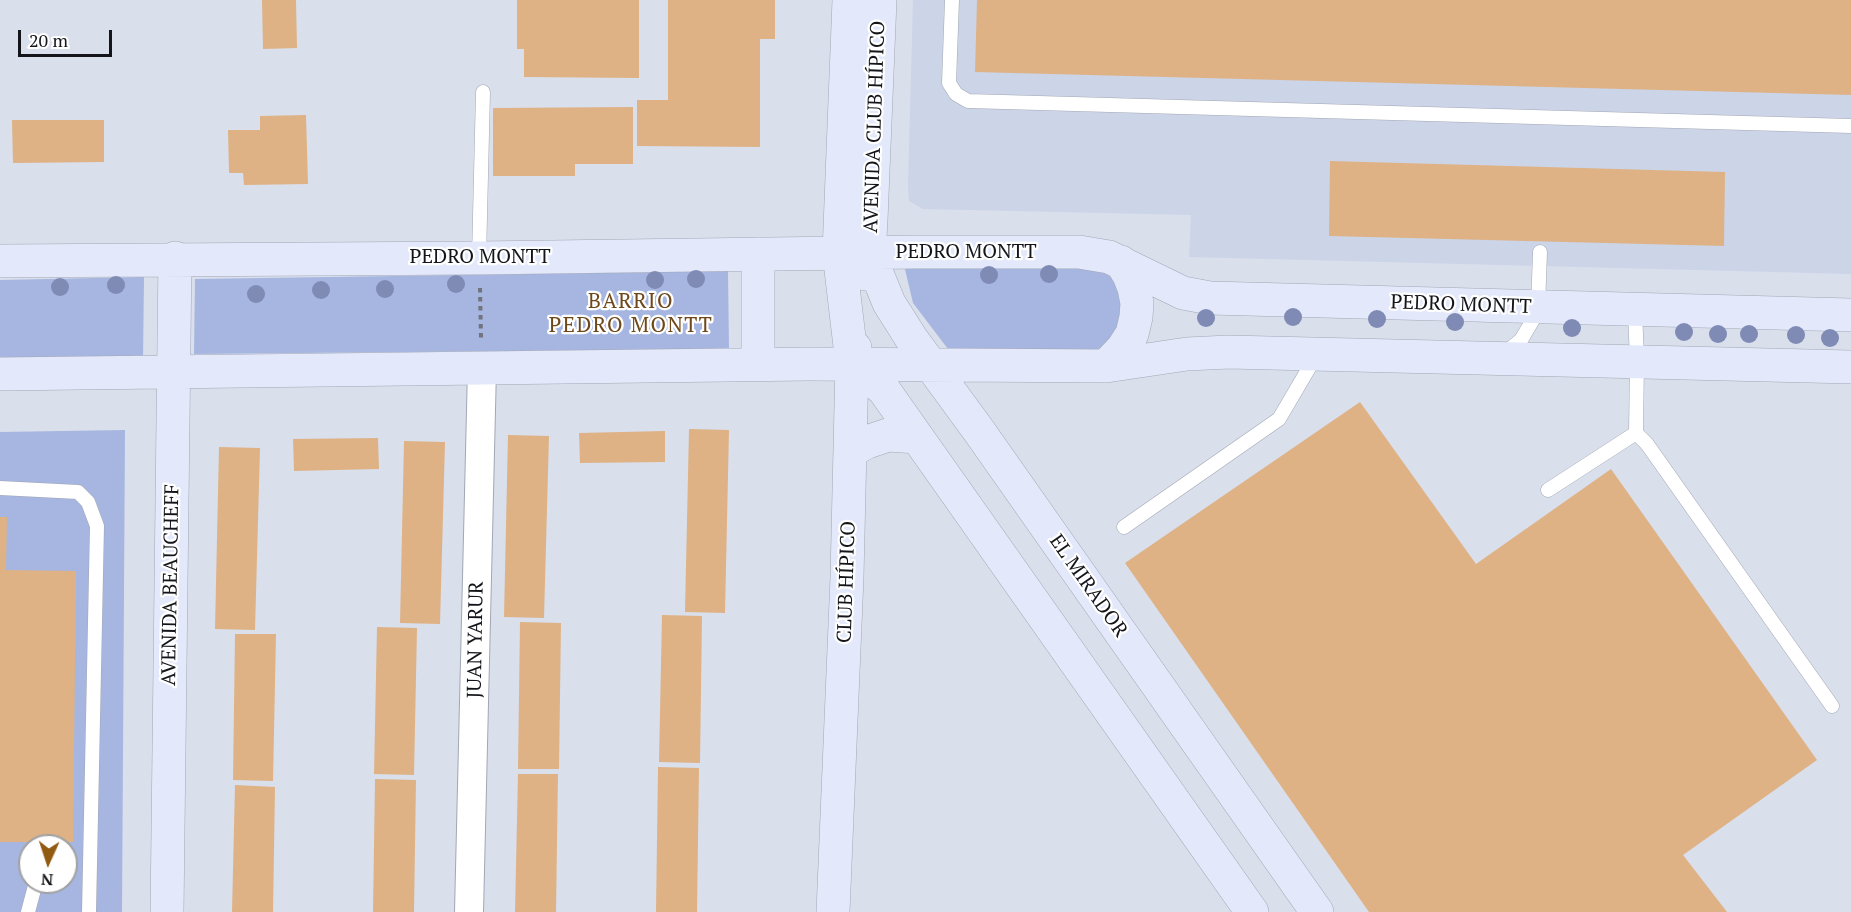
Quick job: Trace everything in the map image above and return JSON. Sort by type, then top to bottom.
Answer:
[{"type":"main road","name":"AVENIDA CLUB HÍPICO","points":[[849,0],[854,253]]},
{"type":"main road","name":"AVENIDA CLUB HÍPICO","points":[[854,253],[880,0]]},
{"type":"main road","name":"PEDRO MONTT","points":[[0,261],[1079,252],[1096,254],[1121,262],[1167,286],[1196,297],[1851,315]]},
{"type":"main road","name":"CLUB HÍPICO","points":[[833,912],[851,452],[854,253]]},
{"type":"main road","name":"EL MIRADOR","points":[[854,253],[929,364],[979,431],[1317,912]]},
{"type":"main road","points":[[758,254],[758,364]]},
{"type":"main road","name":"AVENIDA BEAUCHEFF","points":[[167,912],[175,258]]},
{"type":"main road","points":[[1106,366],[1124,348],[1132,334],[1136,317],[1134,288],[1130,274],[1121,262]]},
{"type":"main road","points":[[0,374],[852,363],[1106,366],[1187,354],[1229,352],[1851,367]]},
{"type":"main road","points":[[852,363],[884,390],[1252,912]]},
{"type":"main road","points":[[851,452],[867,442],[888,435],[917,437]]},
{"type":"street","name":"JUAN YARUR","points":[[469,912],[482,368]]},
{"type":"lane","points":[[952,0],[949,83],[956,94],[968,101],[1851,126]]},
{"type":"lane","points":[[479,258],[483,92]]},
{"type":"lane","points":[[1497,359],[1521,340],[1538,307],[1540,252]]},
{"type":"lane","points":[[1635,309],[1636,433],[1647,444],[1832,706]]},
{"type":"lane","points":[[1124,527],[1278,418],[1317,354]]},
{"type":"lane","points":[[1548,490],[1636,433]]},
{"type":"lane","points":[[0,488],[78,492],[88,502],[97,526],[89,912]]},
{"type":"lane","points":[[28,912],[33,894]]},
{"type":"path","points":[[479,258],[482,368]]},
{"type":"shaded area","points":[[913,0],[1851,0],[1851,274],[1189,257],[1191,215],[923,209],[909,201],[908,186]]},
{"type":"shaded area","points":[[904,265],[1102,265],[1126,291],[1114,338],[1098,349],[948,349],[913,303]]},
{"type":"shaded area","points":[[728,271],[729,349],[194,354],[195,279]]},
{"type":"shaded area","points":[[144,277],[143,360],[0,361],[0,280]]},
{"type":"shaded area","points":[[125,430],[122,912],[0,912],[0,432]]},
{"type":"building","points":[[262,0],[296,0],[297,48],[263,49]]},
{"type":"building","points":[[517,0],[639,0],[639,78],[524,77],[524,49],[517,49]]},
{"type":"building","points":[[668,0],[775,0],[775,39],[760,39],[760,147],[637,146],[637,100],[668,100]]},
{"type":"building","points":[[977,0],[1851,0],[1851,95],[975,72]]},
{"type":"building","points":[[633,107],[633,164],[575,164],[575,176],[493,176],[493,108]]},
{"type":"building","points":[[306,115],[308,184],[244,185],[243,173],[229,173],[228,130],[260,130],[260,116]]},
{"type":"building","points":[[12,120],[104,120],[104,162],[13,163]]},
{"type":"building","points":[[1330,161],[1725,172],[1724,246],[1329,236]]},
{"type":"building","points":[[1360,402],[1476,564],[1611,469],[1817,760],[1683,855],[1727,912],[1369,912],[1125,563]]},
{"type":"building","points":[[689,429],[729,430],[725,613],[685,612]]},
{"type":"building","points":[[665,431],[665,462],[580,463],[579,433]]},
{"type":"building","points":[[508,435],[549,436],[544,618],[504,617]]},
{"type":"building","points":[[378,438],[379,469],[294,471],[293,439]]},
{"type":"building","points":[[404,441],[445,442],[440,624],[400,623]]},
{"type":"building","points":[[219,447],[260,448],[255,630],[215,629]]},
{"type":"building","points":[[0,517],[7,517],[6,570],[76,571],[73,834],[18,834],[18,842],[0,842]]},
{"type":"building","points":[[662,615],[702,616],[700,763],[659,762]]},
{"type":"building","points":[[520,622],[561,623],[559,769],[518,769]]},
{"type":"building","points":[[377,627],[417,628],[414,775],[374,774]]},
{"type":"building","points":[[235,634],[276,634],[273,781],[233,780]]},
{"type":"building","points":[[658,767],[699,768],[697,912],[656,912]]},
{"type":"building","points":[[518,774],[558,774],[556,912],[515,912]]},
{"type":"building","points":[[375,779],[416,780],[414,912],[373,912]]},
{"type":"building","points":[[235,785],[275,787],[273,912],[232,912]]},
{"type":"district","name":"BARRIO PEDRO MONTT","points":[[631,314]]}]
